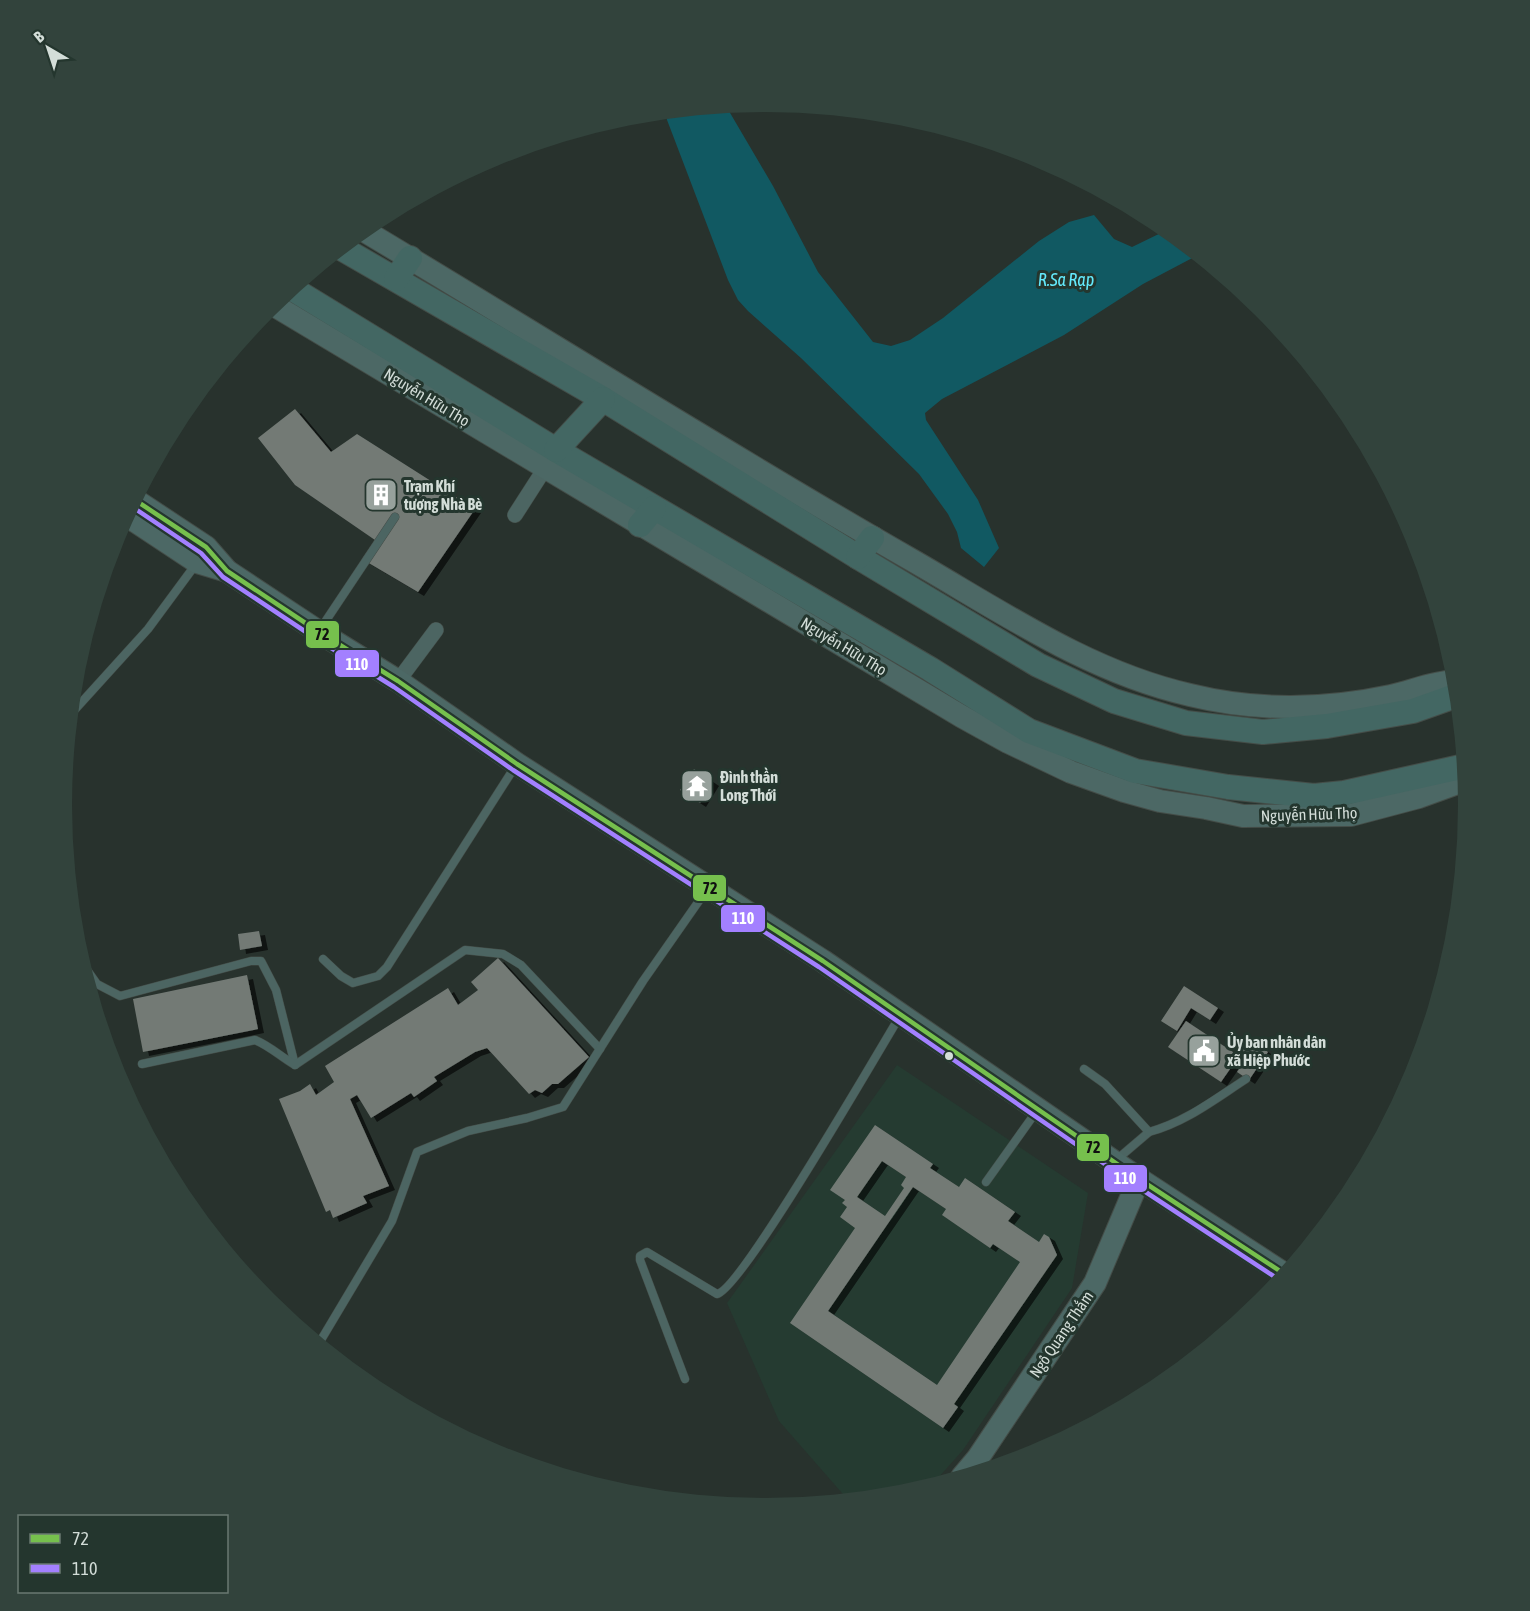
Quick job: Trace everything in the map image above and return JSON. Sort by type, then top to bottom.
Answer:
[{"type":"main road","points":[[372,235],[873,538],[1074,653],[1133,678],[1190,695],[1254,705],[1295,708],[1390,696],[1447,681]]},
{"type":"main road","points":[[348,252],[603,399],[1038,665],[1114,701],[1186,723],[1263,732],[1327,726],[1413,711],[1449,698]]},
{"type":"main road","points":[[396,279],[410,258]]},
{"type":"main road","name":"Nguyễn Hữu Thọ","points":[[298,293],[550,459]]},
{"type":"main road","name":"Nguyễn Hữu Thọ","points":[[281,309],[550,459],[647,516],[1008,742],[1071,772],[1160,801],[1243,816],[1351,815],[1419,798],[1458,783]]},
{"type":"main road","points":[[550,459],[603,399]]},
{"type":"main road","points":[[141,504],[206,548],[227,571],[398,681],[516,764],[823,961],[1139,1179],[1279,1270]]},
{"type":"main road","name":"Nguyễn Hữu Thọ","points":[[647,516],[930,669],[1029,731],[1135,771],[1228,787],[1314,795],[1344,793],[1457,768]]},
{"type":"main road","points":[[134,520],[197,562],[227,571]]},
{"type":"main road","points":[[858,557],[873,538]]},
{"type":"main road","name":"Ngô Quang Thắm","points":[[971,1467],[1095,1283],[1139,1179]]},
{"type":"street","points":[[515,515],[550,459]]},
{"type":"street","points":[[398,681],[436,630]]},
{"type":"lane","points":[[319,632],[395,518]]},
{"type":"lane","points":[[80,704],[148,628],[197,562]]},
{"type":"lane","points":[[323,959],[340,975],[353,983],[378,976],[387,967],[516,764]]},
{"type":"lane","points":[[322,1338],[392,1221],[417,1152],[468,1131],[527,1118],[563,1107],[642,981],[708,887]]},
{"type":"lane","points":[[295,1065],[465,950],[503,954],[521,965],[600,1049]]},
{"type":"lane","points":[[95,982],[120,996],[251,961],[261,961],[276,990],[295,1065]]},
{"type":"lane","points":[[685,1379],[640,1256],[647,1252],[717,1294],[725,1290],[747,1263],[780,1214],[900,1014]]},
{"type":"lane","points":[[142,1064],[255,1040],[268,1045],[281,1058],[295,1065]]},
{"type":"lane","points":[[1084,1069],[1105,1084],[1149,1132]]},
{"type":"lane","points":[[1114,1162],[1149,1132],[1170,1126],[1187,1117],[1246,1079]]},
{"type":"lane","points":[[986,1182],[1038,1109]]},
{"type":"shaded area","points":[[897,1065],[1088,1193],[1072,1288],[963,1450],[940,1476],[843,1494],[779,1421],[727,1303]]},
{"type":"water","name":"R.Sa Rạp","points":[[730,114],[773,186],[818,272],[873,342],[891,346],[910,340],[943,318],[1039,241],[1069,222],[1094,215],[1114,239],[1132,247],[1158,235],[1191,259],[1143,284],[1064,335],[942,399],[925,413],[926,420],[978,500],[999,548],[984,567],[961,548],[957,532],[948,514],[919,474],[801,358],[748,311],[738,300],[728,280],[667,119]]},
{"type":"building","name":"Trạm Khí tượng Nhà Bè","points":[[295,409],[331,452],[357,434],[475,509],[418,592],[362,559],[375,540],[295,485],[258,438]]},
{"type":"building","name":"Đình thần Long Thới","points":[[694,769],[713,782],[700,803],[680,790]]},
{"type":"building","points":[[259,931],[262,946],[240,950],[238,934]]},
{"type":"building","points":[[498,958],[589,1057],[558,1084],[552,1084],[542,1093],[535,1090],[529,1094],[487,1048],[475,1052],[434,1077],[437,1081],[414,1097],[411,1093],[371,1118],[357,1095],[350,1099],[389,1186],[363,1196],[367,1203],[333,1218],[330,1210],[326,1212],[279,1099],[300,1091],[310,1084],[316,1095],[334,1082],[325,1066],[448,988],[458,1005],[478,990],[471,982]]},
{"type":"building","points":[[247,975],[258,1029],[143,1052],[133,999]]},
{"type":"building","points":[[1184,986],[1218,1008],[1210,1020],[1191,1008],[1177,1031],[1161,1021]]},
{"type":"building","name":"Ủy ban nhân dân xã Hiệp Phước","points":[[1186,1021],[1239,1056],[1221,1082],[1168,1047]]},
{"type":"building","points":[[1246,1037],[1268,1052],[1249,1080],[1237,1072],[1248,1056],[1238,1049]]},
{"type":"building","points":[[875,1125],[933,1164],[930,1168],[959,1187],[965,1178],[1015,1212],[1008,1221],[1039,1242],[1044,1234],[1049,1237],[1057,1255],[954,1404],[958,1407],[943,1428],[790,1323],[855,1228],[840,1217],[847,1207],[842,1203],[845,1200],[830,1190]],"holes":[[[882,1161],[906,1177],[901,1185],[904,1188],[885,1216],[857,1197]],[[913,1187],[946,1209],[942,1215],[990,1248],[993,1244],[1020,1262],[937,1385],[828,1311]]]},
{"type":"transit line","name":"72","points":[[141,504],[206,547],[227,571],[398,681],[517,764],[823,961],[1139,1179],[1279,1270]]},
{"type":"transit line","name":"110","points":[[138,511],[201,553],[223,577],[394,687],[513,770],[819,967],[1135,1185],[1273,1276]]},
{"type":"place","name":"Trạm Khí tượng Nhà Bè","points":[[381,495]]},
{"type":"place","name":"Đình thần Long Thới","points":[[697,786]]},
{"type":"place","name":"Ủy ban nhân dân xã Hiệp Phước","points":[[1204,1051]]}]
